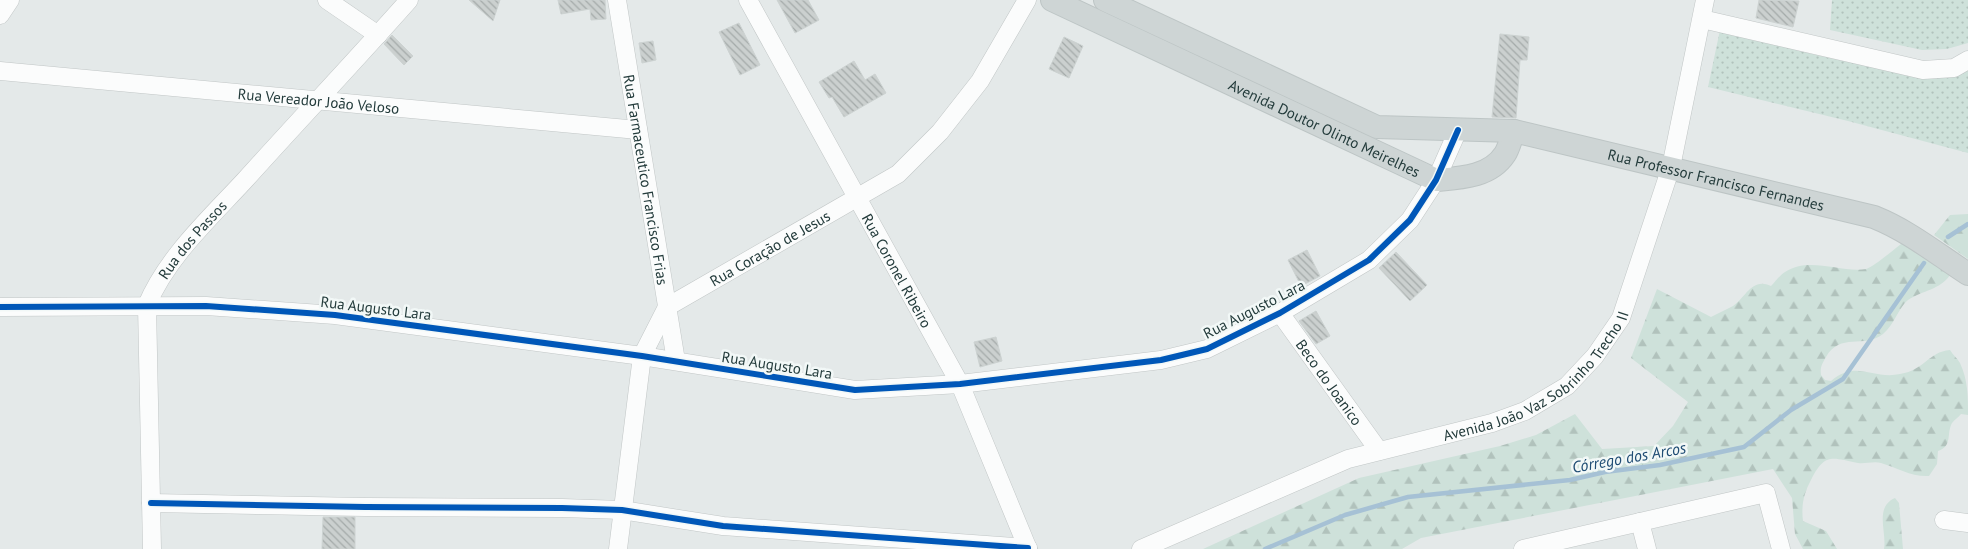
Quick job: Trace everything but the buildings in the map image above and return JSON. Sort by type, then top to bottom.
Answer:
[{"type":"main road","name":"Avenida Doutor Olinto Meirelhes","points":[[1052,0],[1436,180],[1460,178],[1487,171],[1505,154],[1514,132],[1378,127],[1105,0]]},
{"type":"main road","points":[[1192,66],[1201,45]]},
{"type":"main road","name":"Rua Professor Francisco Fernandes","points":[[1514,132],[1671,167],[1874,217],[1914,237],[1965,272]]},
{"type":"street","points":[[0,16],[10,0]]},
{"type":"street","points":[[327,0],[378,35]]},
{"type":"street","name":"Rua dos Passos","points":[[152,549],[147,305],[155,286],[166,268],[409,0]]},
{"type":"street","name":"Rua Farmaceutico Francisco Frias","points":[[617,0],[676,361]]},
{"type":"street","name":"Rua Coronel Ribeiro","points":[[748,0],[960,384],[1028,549]]},
{"type":"street","name":"Rua Coração de Jesus","points":[[668,307],[898,174],[940,132],[980,81],[1028,0]]},
{"type":"street","name":"Avenida João Vaz Sobrinho Trecho II","points":[[1141,549],[1348,459],[1492,423],[1525,411],[1566,386],[1595,356],[1621,318],[1671,167],[1705,0]]},
{"type":"street","points":[[1702,19],[1923,70],[1954,68],[1968,60]]},
{"type":"street","name":"Rua Vereador João Veloso","points":[[0,71],[638,130]]},
{"type":"street","name":"Rua Augusto Lara","points":[[0,307],[206,306],[335,315],[642,356],[855,390],[960,384],[1161,360],[1207,349],[1280,312],[1369,260],[1410,220],[1436,180],[1458,130]]},
{"type":"street","points":[[618,549],[642,356],[668,307]]},
{"type":"street","name":"Beco do Joanico","points":[[1280,312],[1379,451]]},
{"type":"street","points":[[1523,549],[1766,494],[1781,549]]},
{"type":"street","points":[[152,503],[622,510],[722,526],[1028,549]]},
{"type":"street","points":[[1944,520],[1968,523]]},
{"type":"street","points":[[1640,522],[1647,549]]},
{"type":"green space","points":[[1832,0],[1968,0],[1968,43],[1947,49],[1922,50],[1830,30]]},
{"type":"green space","points":[[1720,30],[1812,54],[1921,78],[1968,68],[1968,153],[1708,87]]},
{"type":"green space","points":[[1968,214],[1968,259],[1934,235],[1950,215]]},
{"type":"green space","points":[[1904,242],[1950,275],[1936,287],[1908,300],[1883,334],[1868,340],[1838,345],[1832,349],[1822,364],[1821,375],[1825,380],[1831,381],[1849,371],[1865,371],[1881,375],[1900,374],[1915,369],[1936,354],[1950,350],[1960,363],[1965,376],[1968,395],[1968,415],[1961,414],[1952,423],[1946,446],[1938,451],[1937,464],[1929,476],[1910,474],[1878,462],[1858,463],[1830,459],[1821,465],[1811,480],[1805,494],[1802,510],[1803,521],[1826,531],[1837,549],[1803,549],[1795,534],[1792,498],[1773,469],[1421,538],[1402,549],[1203,549],[1359,478],[1500,446],[1536,435],[1575,414],[1602,449],[1654,446],[1673,426],[1688,402],[1631,358],[1657,289],[1711,317],[1733,306],[1754,286],[1764,284],[1771,286],[1783,273],[1794,267],[1815,265],[1856,270],[1866,269],[1870,268]]},
{"type":"green space","points":[[1895,498],[1899,503],[1903,549],[1884,549],[1883,514],[1885,507]]},
{"type":"waterway","name":"Córrego dos Arcos","points":[[1948,237],[1968,224]]},
{"type":"waterway","name":"Córrego dos Arcos","points":[[1265,549],[1345,515],[1408,497],[1570,480],[1605,472],[1660,465],[1744,447],[1791,410],[1843,379],[1924,263]]},
{"type":"cycle path","points":[[0,307],[206,306],[335,315],[642,356],[855,390],[960,384],[1161,360],[1207,349],[1280,313],[1369,260],[1410,220],[1436,180],[1458,130]]},
{"type":"cycle path","points":[[151,503],[622,510],[723,526],[1028,548]]}]
